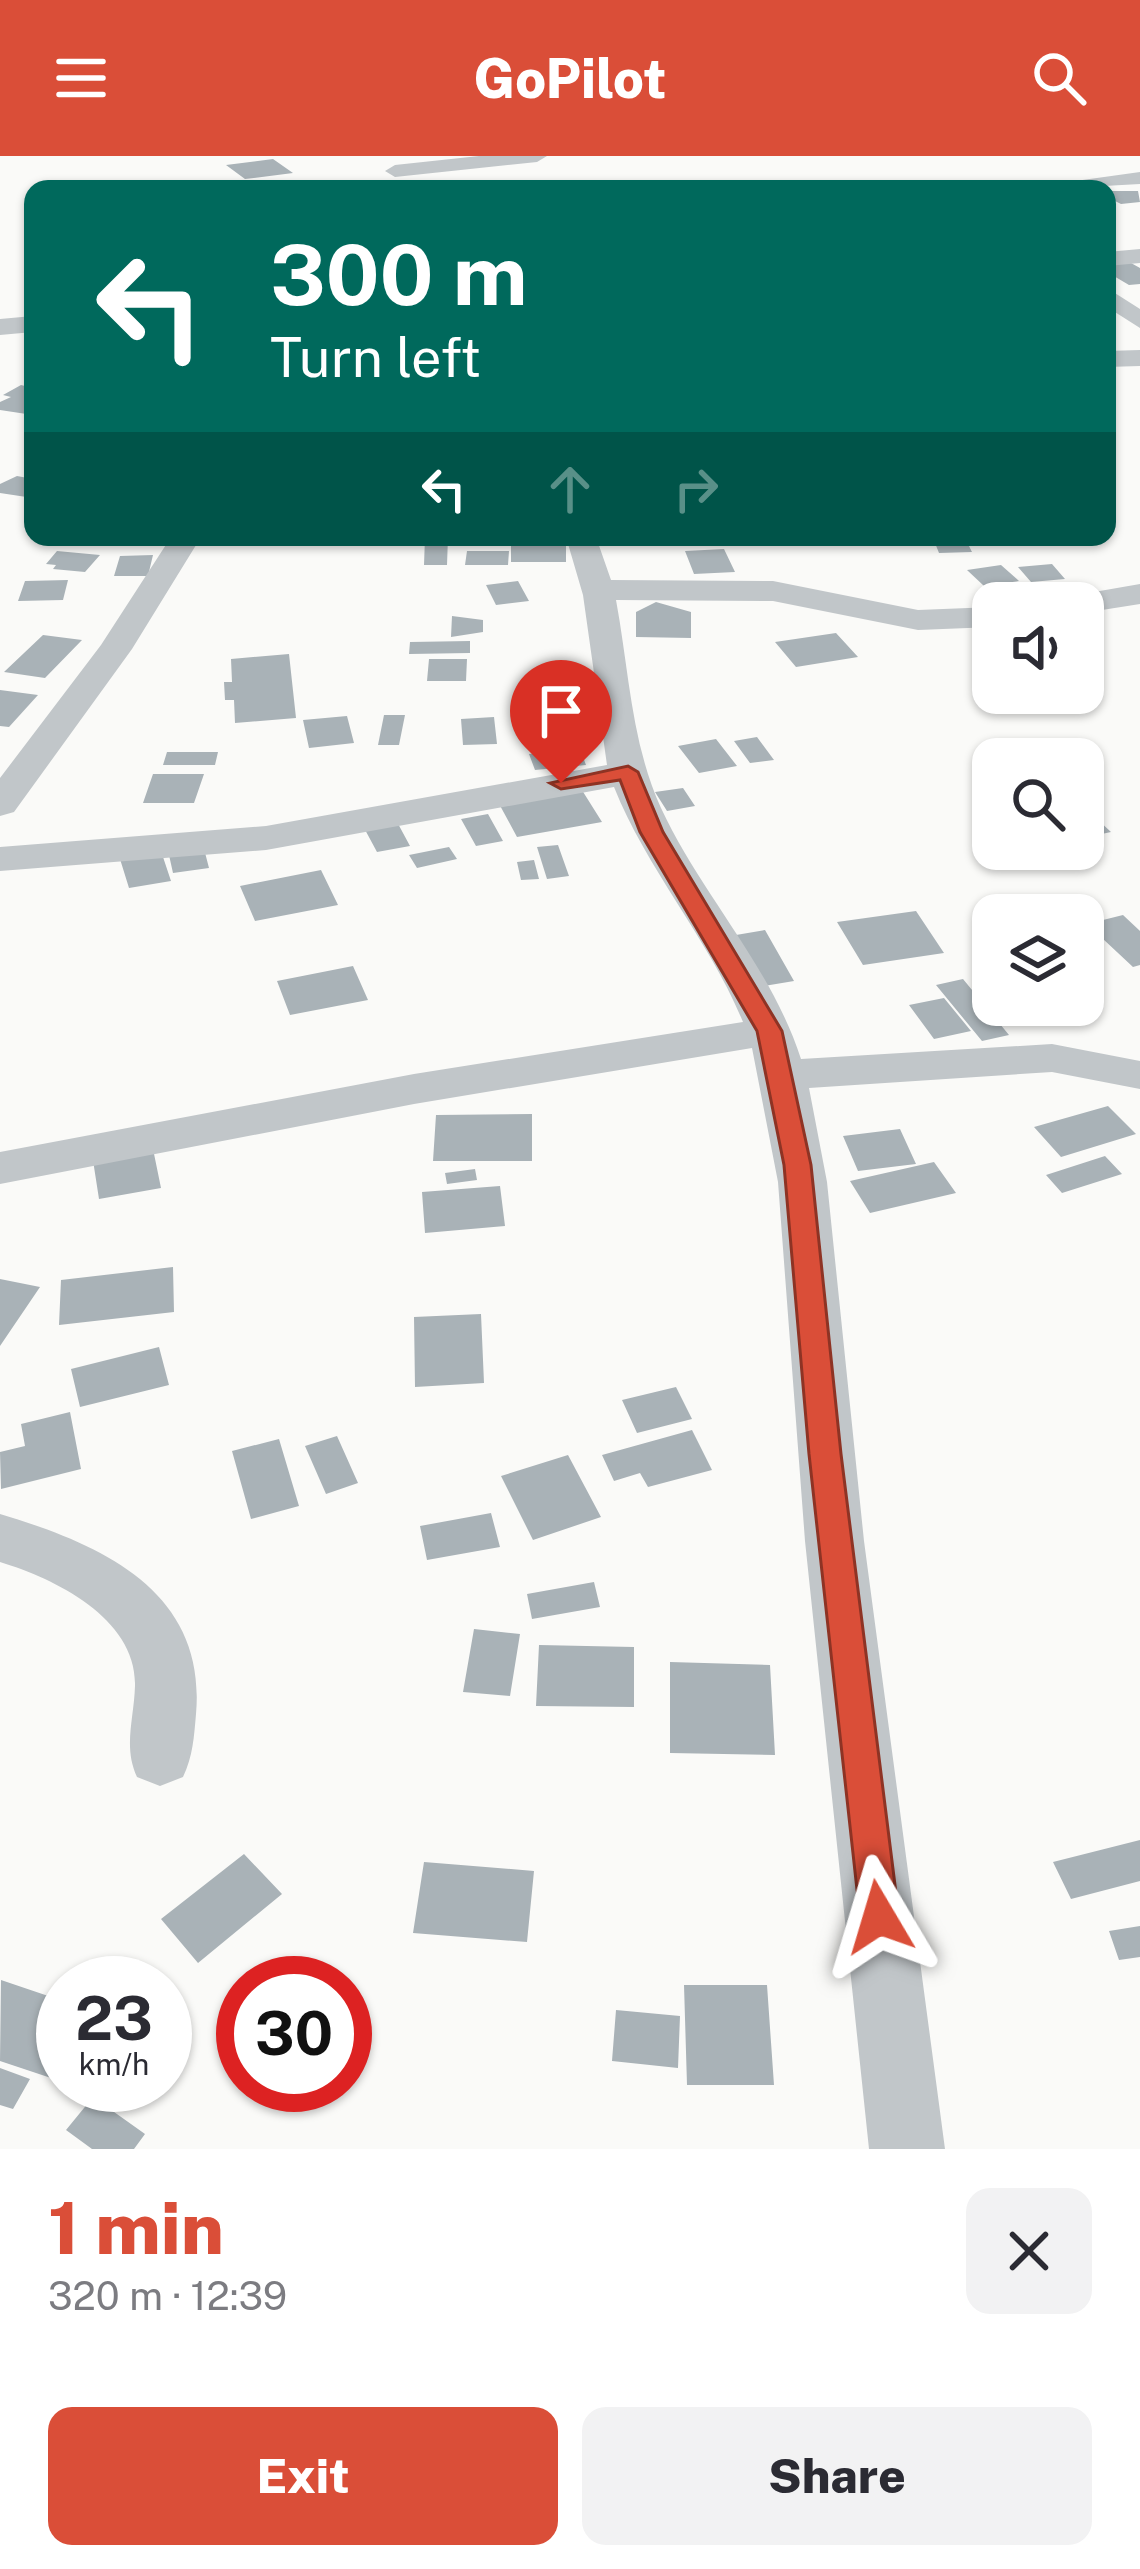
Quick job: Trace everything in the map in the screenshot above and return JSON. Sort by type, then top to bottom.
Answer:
[{"type":"street","points":[[397,172],[537,156]]},
{"type":"street","points":[[1116,303],[1140,321]]},
{"type":"street","points":[[0,804],[116,649],[180,546]]},
{"type":"street","points":[[584,546],[601,590],[608,673],[628,772],[652,832],[776,1053],[797,1165],[825,1454],[907,2149]]},
{"type":"street","points":[[601,590],[773,591],[918,620],[972,618]]},
{"type":"street","points":[[1104,600],[1140,594]]},
{"type":"street","points":[[0,859],[266,838],[628,772]]},
{"type":"street","points":[[0,1168],[484,1077],[776,1053],[1052,1058],[1140,1075]]},
{"type":"street","points":[[0,1538],[59,1554],[132,1607],[163,1657],[160,1757]]},
{"type":"building","points":[[273,159],[293,173],[245,179],[226,165]]},
{"type":"building","points":[[1116,191],[1138,191],[1140,202],[1116,202]]},
{"type":"building","points":[[1116,264],[1140,268],[1140,284],[1129,285],[1116,277]]},
{"type":"building","points":[[24,386],[24,414],[0,410],[0,402],[11,397],[3,395]]},
{"type":"building","points":[[24,477],[24,497],[0,493],[0,484]]},
{"type":"building","points":[[425,546],[448,546],[447,565],[424,565]]},
{"type":"building","points":[[511,546],[566,546],[566,562],[511,562]]},
{"type":"building","points":[[936,546],[969,546],[972,552],[939,553]]},
{"type":"building","points":[[724,549],[735,572],[694,574],[685,551]]},
{"type":"building","points":[[57,551],[100,555],[85,572],[53,569],[56,565],[46,564]]},
{"type":"building","points":[[467,551],[509,551],[508,565],[465,565]]},
{"type":"building","points":[[153,555],[148,576],[114,576],[120,556]]},
{"type":"building","points":[[1052,564],[1065,579],[1031,582],[1018,567]]},
{"type":"building","points":[[1001,565],[1019,581],[980,582],[967,570]]},
{"type":"building","points":[[68,580],[63,600],[18,601],[25,581]]},
{"type":"building","points":[[518,581],[529,601],[496,605],[486,585]]},
{"type":"building","points":[[656,602],[691,612],[691,638],[636,637],[636,612]]},
{"type":"building","points":[[452,616],[483,620],[483,632],[451,637]]},
{"type":"building","points":[[836,633],[858,657],[796,667],[775,642]]},
{"type":"building","points":[[43,635],[82,640],[45,678],[4,672]]},
{"type":"building","points":[[470,641],[470,653],[409,654],[410,642]]},
{"type":"building","points":[[289,654],[296,718],[235,723],[234,700],[225,700],[224,682],[232,682],[231,659]]},
{"type":"building","points":[[429,659],[467,659],[466,681],[427,681]]},
{"type":"building","points":[[0,690],[38,695],[9,727],[0,726]]},
{"type":"building","points":[[384,715],[405,715],[399,745],[378,745]]},
{"type":"building","points":[[347,716],[354,743],[309,748],[303,720]]},
{"type":"building","points":[[494,717],[497,744],[463,745],[461,719]]},
{"type":"building","points":[[757,737],[774,760],[750,763],[734,741]]},
{"type":"building","points":[[716,739],[737,766],[699,773],[678,746]]},
{"type":"building","points":[[580,749],[586,765],[535,770],[529,754]]},
{"type":"building","points":[[167,752],[218,752],[215,765],[163,765]]},
{"type":"building","points":[[153,774],[204,774],[194,803],[143,803]]},
{"type":"building","points":[[580,787],[602,822],[517,837],[497,800]]},
{"type":"building","points":[[683,788],[695,806],[667,811],[655,792]]},
{"type":"building","points":[[488,814],[503,841],[476,846],[461,819]]},
{"type":"building","points":[[396,820],[410,846],[377,852],[363,826]]},
{"type":"building","points":[[202,841],[209,868],[173,873],[167,846]]},
{"type":"building","points":[[558,845],[569,876],[547,879],[537,847]]},
{"type":"building","points":[[449,847],[457,859],[417,868],[409,855]]},
{"type":"building","points":[[161,851],[171,881],[129,888],[120,859]]},
{"type":"building","points":[[534,860],[539,879],[521,880],[517,862]]},
{"type":"building","points":[[321,870],[338,905],[255,921],[240,886]]},
{"type":"building","points":[[916,911],[944,953],[863,965],[837,922]]},
{"type":"building","points":[[1123,915],[1140,931],[1140,965],[1133,967],[1104,940],[1104,920]]},
{"type":"building","points":[[765,930],[794,981],[764,986],[736,935]]},
{"type":"building","points":[[353,966],[368,1000],[290,1015],[277,981]]},
{"type":"building","points":[[963,979],[972,990],[972,1026],[1002,1026],[1009,1035],[982,1041],[936,985]]},
{"type":"building","points":[[944,998],[971,1031],[934,1039],[909,1005]]},
{"type":"building","points":[[1108,1106],[1136,1134],[1061,1157],[1034,1127]]},
{"type":"building","points":[[532,1114],[532,1161],[433,1161],[436,1115]]},
{"type":"building","points":[[900,1129],[916,1164],[858,1171],[843,1136]]},
{"type":"building","points":[[152,1144],[161,1188],[99,1199],[92,1154]]},
{"type":"building","points":[[1105,1156],[1122,1174],[1062,1193],[1046,1175]]},
{"type":"building","points":[[934,1162],[956,1193],[870,1213],[850,1181]]},
{"type":"building","points":[[475,1169],[477,1180],[447,1184],[445,1173]]},
{"type":"building","points":[[500,1186],[505,1226],[425,1233],[422,1192]]},
{"type":"building","points":[[173,1267],[174,1312],[59,1325],[61,1280]]},
{"type":"building","points":[[0,1279],[40,1287],[0,1346]]},
{"type":"building","points":[[481,1314],[484,1383],[415,1387],[414,1317]]},
{"type":"building","points":[[159,1347],[169,1385],[80,1407],[71,1369]]},
{"type":"building","points":[[676,1387],[692,1419],[637,1433],[622,1400]]},
{"type":"building","points":[[70,1412],[81,1469],[1,1489],[0,1452],[25,1446],[21,1424]]},
{"type":"building","points":[[692,1430],[712,1470],[648,1487],[640,1473],[614,1481],[602,1455]]},
{"type":"building","points":[[337,1436],[358,1483],[326,1494],[305,1446]]},
{"type":"building","points":[[279,1439],[299,1506],[251,1519],[232,1451]]},
{"type":"building","points":[[568,1455],[601,1517],[533,1540],[501,1476]]},
{"type":"building","points":[[491,1513],[500,1547],[427,1560],[420,1526]]},
{"type":"building","points":[[594,1582],[600,1607],[532,1619],[527,1594]]},
{"type":"building","points":[[474,1629],[520,1634],[510,1696],[463,1692]]},
{"type":"building","points":[[539,1645],[634,1647],[634,1707],[536,1706]]},
{"type":"building","points":[[670,1662],[770,1665],[775,1755],[670,1753]]},
{"type":"building","points":[[1140,1840],[1140,1881],[1071,1899],[1053,1862]]},
{"type":"building","points":[[244,1854],[282,1894],[198,1963],[161,1919]]},
{"type":"building","points":[[424,1862],[534,1871],[527,1942],[413,1933]]},
{"type":"building","points":[[1140,1926],[1140,1957],[1119,1960],[1109,1931]]},
{"type":"building","points":[[1,1980],[36,1992],[36,2073],[0,2061]]},
{"type":"building","points":[[684,1985],[767,1985],[774,2085],[687,2085]]},
{"type":"building","points":[[616,2010],[680,2016],[678,2068],[612,2061]]},
{"type":"building","points":[[0,2068],[30,2079],[13,2109],[0,2105]]},
{"type":"building","points":[[81,2112],[114,2112],[145,2134],[134,2149],[92,2149],[66,2130]]},
{"type":"route","points":[[561,783],[628,772],[652,832],[770,1031],[797,1165],[879,1917]]}]
